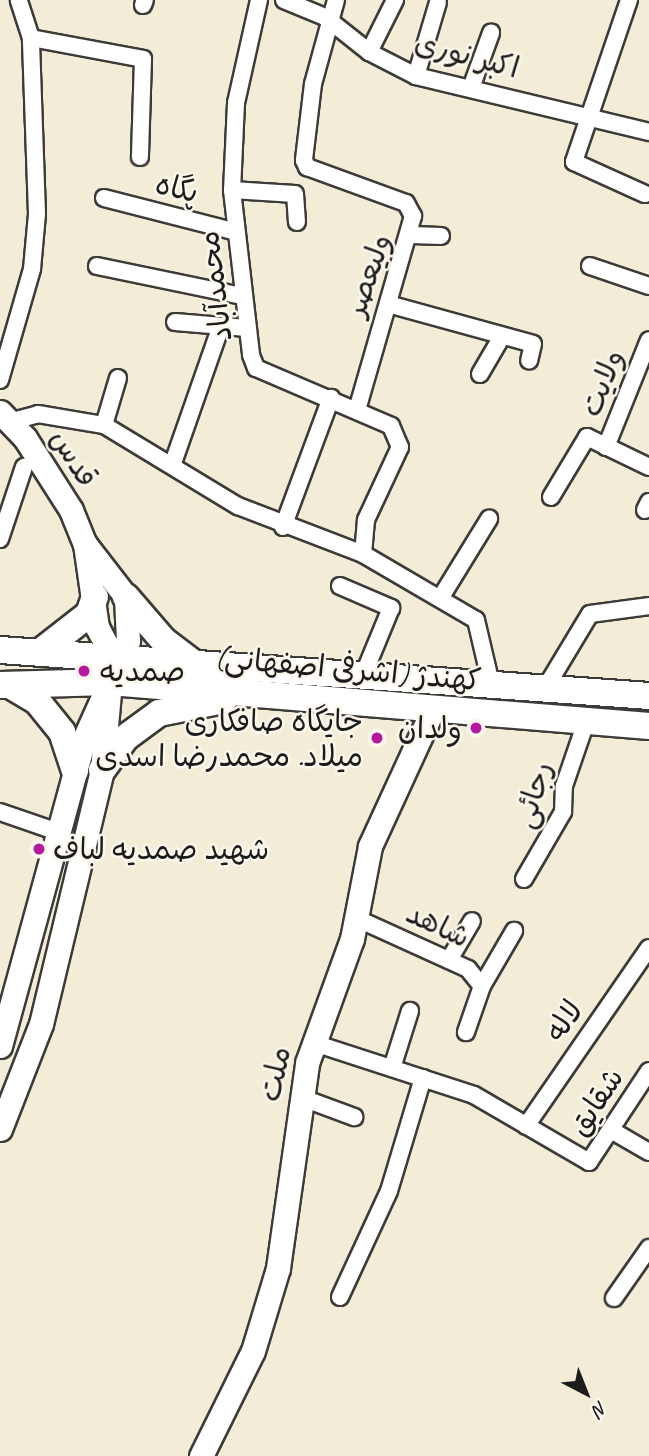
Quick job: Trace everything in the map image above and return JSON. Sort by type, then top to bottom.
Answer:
[{"type":"main road","name":"قدس","points":[[5,417],[52,478],[85,544]]},
{"type":"main road","points":[[0,1129],[41,1024],[102,771],[112,671],[99,634],[85,544]]},
{"type":"main road","points":[[85,544],[164,641],[196,665]]},
{"type":"main road","points":[[39,653],[82,621],[95,597]]},
{"type":"main road","points":[[0,1046],[75,771],[112,671],[128,641],[126,597]]},
{"type":"main road","name":"کهندژ (اشرفی اصفهانی)","points":[[0,650],[39,653],[112,671],[250,694],[432,711],[649,726]]},
{"type":"main road","name":"کهندژ (اشرفی اصفهانی)","points":[[4,685],[112,671],[196,665],[649,696]]},
{"type":"main road","points":[[4,685],[37,701],[62,732],[75,771]]},
{"type":"main road","points":[[102,771],[125,738],[159,713],[250,694]]},
{"type":"main road","name":"ملت","points":[[201,1456],[253,1352],[278,1268],[300,1097],[314,1043],[358,919],[370,846],[432,711]]},
{"type":"main road","points":[[46,881],[75,886]]},
{"type":"street","points":[[0,380],[32,269],[31,38],[19,0]]},
{"type":"street","name":"محمدآباد","points":[[259,0],[236,103],[232,190],[247,328],[256,368],[391,426],[400,447],[366,520],[363,554]]},
{"type":"street","name":"اکبر نوری","points":[[285,0],[328,20],[369,52],[416,76],[649,132]]},
{"type":"street","points":[[328,20],[336,0]]},
{"type":"street","points":[[369,52],[396,0]]},
{"type":"street","points":[[629,0],[595,117],[575,162],[645,194]]},
{"type":"street","points":[[416,76],[438,2]]},
{"type":"street","name":"ولیعصر","points":[[328,20],[304,160],[307,167],[406,203],[412,235],[388,304],[357,410]]},
{"type":"street","points":[[471,88],[491,33]]},
{"type":"street","points":[[31,38],[143,59],[140,157]]},
{"type":"street","points":[[232,190],[295,194],[297,222]]},
{"type":"street","name":"پگاه","points":[[104,198],[236,232]]},
{"type":"street","points":[[412,235],[440,236]]},
{"type":"street","points":[[97,266],[242,296]]},
{"type":"street","points":[[590,266],[649,286]]},
{"type":"street","points":[[388,304],[501,338],[533,344],[529,361]]},
{"type":"street","points":[[175,322],[247,328]]},
{"type":"street","points":[[173,463],[221,326]]},
{"type":"street","points":[[480,374],[501,338]]},
{"type":"street","name":"ولایت","points":[[606,447],[649,340]]},
{"type":"street","points":[[104,425],[118,378]]},
{"type":"street","points":[[283,527],[331,398]]},
{"type":"street","points":[[5,417],[38,414],[104,425],[283,527],[363,554],[441,597],[476,620],[491,684]]},
{"type":"street","points":[[551,497],[587,437],[649,467]]},
{"type":"street","points":[[0,539],[24,467]]},
{"type":"street","points":[[441,597],[489,519]]},
{"type":"street","points":[[340,586],[391,608],[363,676]]},
{"type":"street","points":[[546,687],[590,614],[649,606]]},
{"type":"street","name":"رجائی","points":[[524,879],[563,813],[564,786],[586,722]]},
{"type":"street","points":[[0,813],[58,832]]},
{"type":"street","name":"شاهد","points":[[358,919],[468,969],[482,986],[466,1032]]},
{"type":"street","points":[[449,960],[472,921]]},
{"type":"street","points":[[482,986],[514,931]]},
{"type":"street","name":"لاله","points":[[526,1126],[649,948]]},
{"type":"street","points":[[393,1068],[410,1011]]},
{"type":"street","points":[[314,1043],[474,1095],[526,1126]]},
{"type":"street","name":"شقایق","points":[[526,1126],[589,1162],[649,1071]]},
{"type":"street","points":[[340,1297],[389,1191],[423,1078]]},
{"type":"street","points":[[300,1097],[355,1117]]},
{"type":"street","points":[[611,1130],[649,1152]]},
{"type":"street","points":[[614,1298],[649,1248]]},
{"type":"place","name":"صمدیه","points":[[84,671]]},
{"type":"place","name":"ولدان","points":[[476,728]]},
{"type":"place","name":"جایگاه صافکاری میلاد. محمدرضا اسدی","points":[[377,738]]},
{"type":"place","name":"شهید صمدیه لباف","points":[[39,849]]}]
